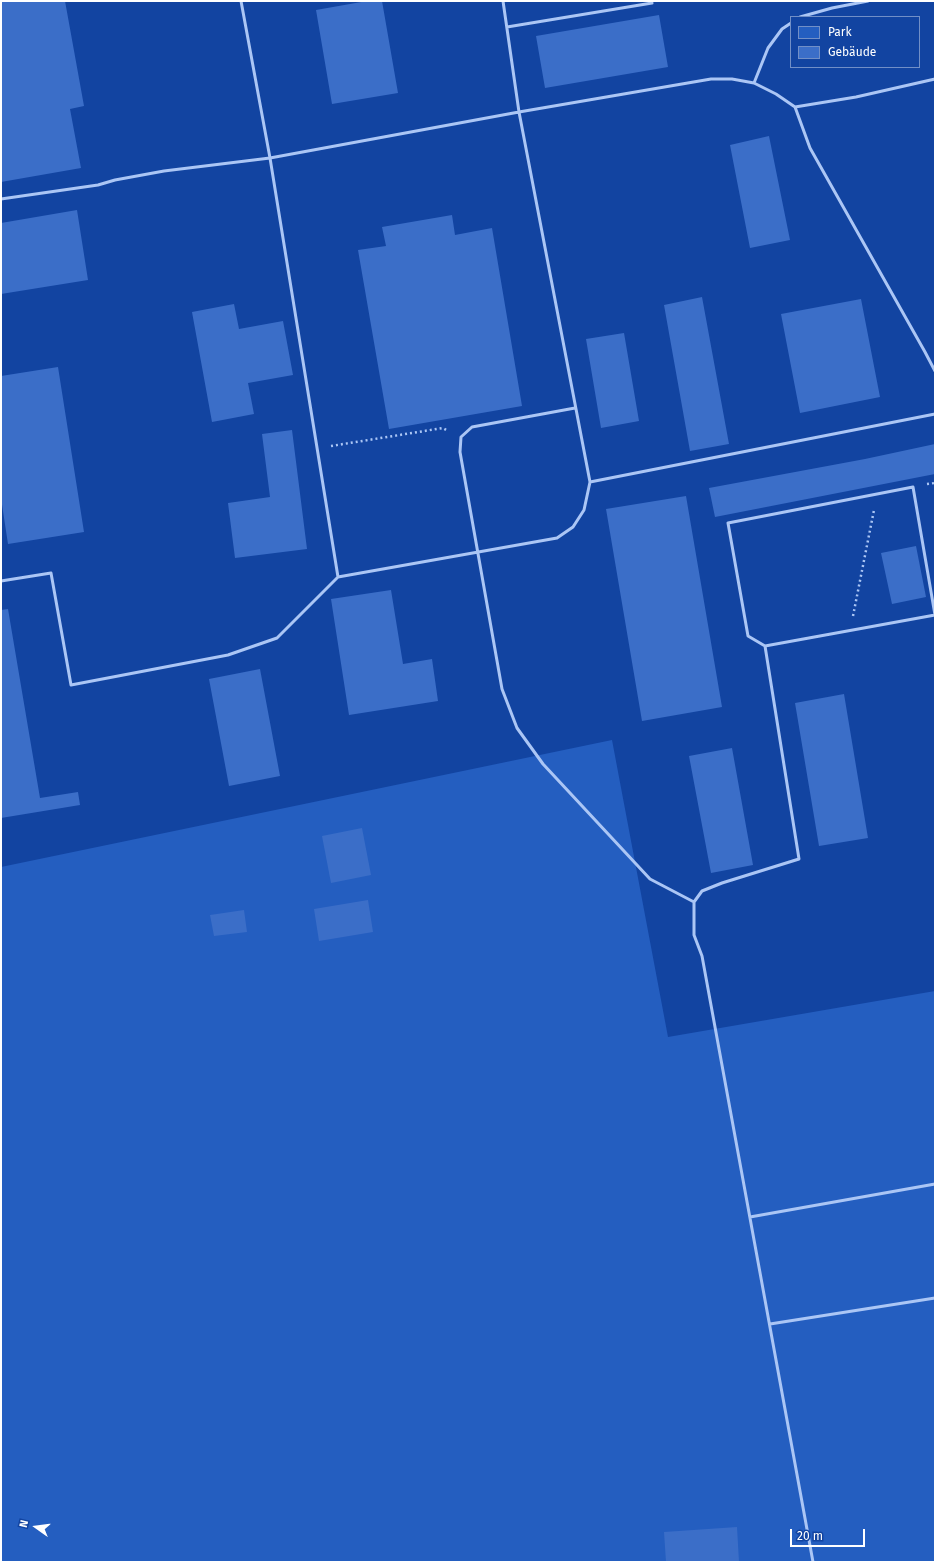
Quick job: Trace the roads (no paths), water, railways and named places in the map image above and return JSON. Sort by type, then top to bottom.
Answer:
[{"type":"lane","points":[[241,1],[270,158],[338,577]]},
{"type":"lane","points":[[1,581],[51,573],[71,685],[228,655],[277,638],[338,577],[557,538],[573,527],[584,510],[590,482],[519,112],[503,1]]},
{"type":"lane","points":[[804,16],[832,8],[868,1]]},
{"type":"lane","points":[[506,27],[652,3]]},
{"type":"lane","points":[[754,83],[768,48],[782,29],[790,24]]},
{"type":"lane","points":[[1,198],[98,185],[115,180],[164,171],[270,158],[519,112],[711,79],[732,79],[754,83],[776,94],[795,107],[810,148],[935,371]]},
{"type":"lane","points":[[795,107],[856,97],[935,79]]},
{"type":"lane","points":[[575,408],[472,427],[461,437],[460,452],[502,689],[517,728],[543,764],[650,879],[694,902]]},
{"type":"lane","points":[[590,482],[935,414]]},
{"type":"lane","points":[[913,487],[935,615],[765,646],[748,636],[728,523],[913,487]]},
{"type":"lane","points":[[765,646],[799,859],[722,883],[702,891],[694,902],[694,935],[702,956],[813,1562]]},
{"type":"lane","points":[[750,1217],[935,1184]]},
{"type":"lane","points":[[770,1324],[935,1298]]}]
